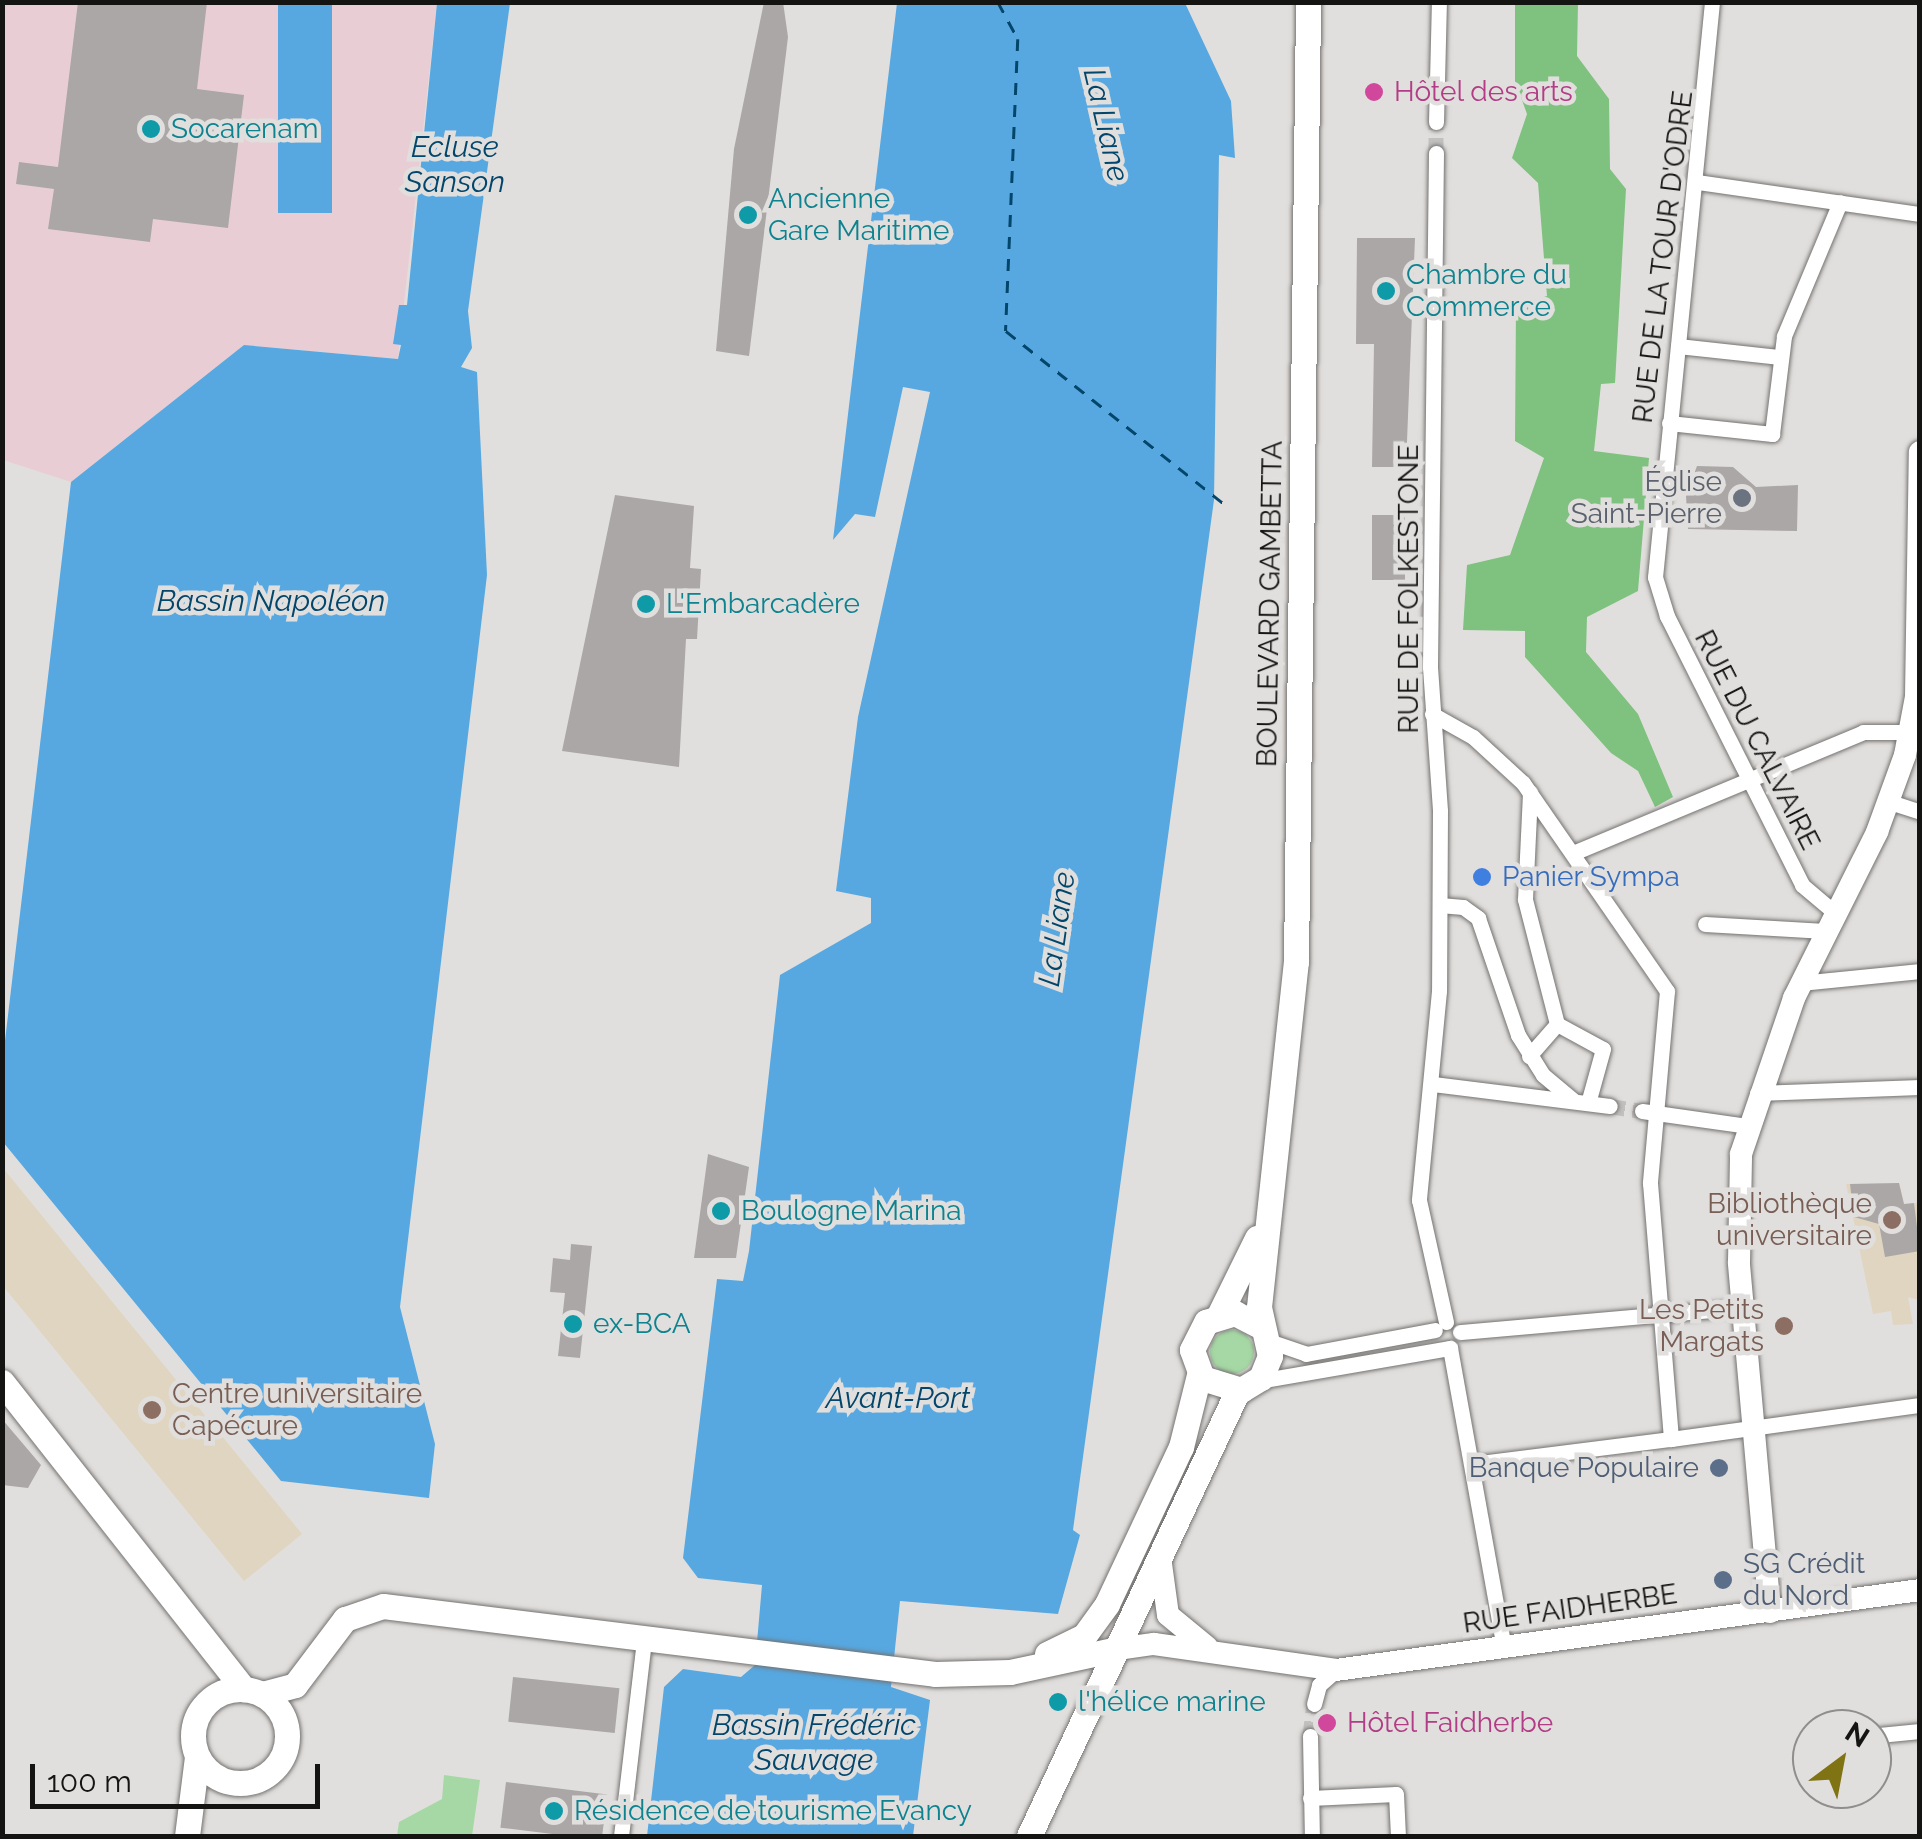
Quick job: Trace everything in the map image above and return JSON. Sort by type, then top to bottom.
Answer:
[{"type":"main road","name":"BOULEVARD GAMBETTA","points":[[1267,1204],[1296,962],[1308,2]]},
{"type":"main road","points":[[990,1674],[1067,1646],[1098,1619],[1181,1447],[1199,1374],[1195,1336],[1219,1315],[1244,1274],[1267,1204]]},
{"type":"main road","points":[[1032,1833],[1063,1760],[1247,1386],[1266,1334],[1267,1204]]},
{"type":"main road","points":[[1219,1315],[1240,1314],[1266,1334]]},
{"type":"main road","points":[[1199,1374],[1247,1386]]},
{"type":"main road","points":[[2,1382],[205,1642],[287,1729],[271,1772],[233,1784],[197,1756]]},
{"type":"main road","points":[[199,1713],[218,1694],[253,1692],[300,1681],[345,1620],[372,1607],[922,1672],[990,1674],[1117,1650]]},
{"type":"main road","points":[[187,1836],[205,1642]]},
{"type":"main road","points":[[1050,1664],[1069,1668],[1080,1687],[1063,1760]]},
{"type":"street","points":[[1436,122],[1438,2]]},
{"type":"street","name":"RUE DE LA TOUR D'ODRE","points":[[1656,577],[1712,2]]},
{"type":"street","name":"RUE DE FOLKESTONE","points":[[1436,153],[1432,714],[1440,905],[1433,1084],[1420,1208],[1472,1464],[1504,1648]]},
{"type":"street","points":[[1697,182],[1920,214]]},
{"type":"street","points":[[1669,424],[1772,434],[1780,357],[1840,202]]},
{"type":"street","points":[[1678,346],[1780,357]]},
{"type":"street","points":[[1770,1612],[1738,1216],[1746,1126],[1800,983],[1890,802],[1915,732],[1920,452]]},
{"type":"street","name":"RUE DU CALVAIRE","points":[[1656,577],[1667,616],[1806,891],[1830,921]]},
{"type":"street","points":[[1432,714],[1492,752],[1530,792],[1664,983],[1664,1049],[1648,1112],[1671,1439]]},
{"type":"street","points":[[1573,853],[1870,730],[1915,732]]},
{"type":"street","points":[[1530,792],[1526,908],[1557,1024],[1603,1049],[1581,1101]]},
{"type":"street","points":[[1890,802],[1920,812]]},
{"type":"street","points":[[1440,905],[1463,907],[1478,918],[1530,1056],[1581,1101]]},
{"type":"street","points":[[1706,924],[1830,921]]},
{"type":"street","points":[[1800,983],[1920,971]]},
{"type":"street","points":[[1530,1056],[1557,1024]]},
{"type":"street","points":[[1433,1084],[1610,1106]]},
{"type":"street","points":[[1757,1093],[1920,1087]]},
{"type":"street","points":[[1648,1112],[1746,1126]]},
{"type":"street","points":[[1247,1386],[1460,1332],[1744,1307]]},
{"type":"street","points":[[1266,1334],[1306,1354],[1443,1336]]},
{"type":"street","points":[[1472,1464],[1754,1431],[1920,1405]]},
{"type":"street","name":"RUE FAIDHERBE","points":[[1161,1564],[1168,1615],[1190,1638],[1229,1654]]},
{"type":"street","name":"RUE FAIDHERBE","points":[[1117,1650],[1154,1644],[1336,1670],[1920,1590]]},
{"type":"street","points":[[621,1836],[644,1639]]},
{"type":"street","points":[[1314,1704],[1322,1680],[1336,1670]]},
{"type":"street","points":[[1892,1734],[1920,1731]]},
{"type":"street","points":[[1310,1736],[1312,1836]]},
{"type":"street","points":[[1310,1798],[1396,1794],[1398,1836]]},
{"type":"shaded area","points":[[3,3],[437,3],[398,359],[244,345],[71,482],[3,460]]},
{"type":"shaded area","name":"Centre universitaire Capécure","points":[[3,1168],[302,1534],[244,1581],[3,1286]]},
{"type":"shaded area","points":[[1899,1183],[1904,1204],[1919,1203],[1919,1300],[1908,1297],[1913,1324],[1893,1325],[1891,1311],[1873,1314],[1846,1184]]},
{"type":"green space","points":[[1515,3],[1578,3],[1577,56],[1609,99],[1610,169],[1626,189],[1615,383],[1601,384],[1594,451],[1649,458],[1638,591],[1587,617],[1586,652],[1638,714],[1673,797],[1655,807],[1638,771],[1611,753],[1525,657],[1525,631],[1463,630],[1467,565],[1510,555],[1544,458],[1515,441],[1516,305],[1547,296],[1538,183],[1512,158],[1527,114],[1515,81]]},
{"type":"green space","points":[[1232,1330],[1247,1337],[1254,1352],[1247,1367],[1232,1374],[1217,1367],[1210,1352],[1217,1337]]},
{"type":"green space","points":[[444,1775],[480,1780],[472,1836],[397,1836],[399,1822],[442,1799]]},
{"type":"water","points":[[278,3],[332,3],[332,213],[278,213]]},
{"type":"water","name":"Bassin Napoléon","points":[[437,3],[510,3],[468,311],[472,348],[461,367],[477,372],[487,575],[400,1307],[435,1444],[429,1498],[281,1481],[3,1142],[2,1066],[71,482],[244,345],[398,359],[401,345],[393,344],[399,305],[407,305]]},
{"type":"water","name":"Avant-Port","points":[[897,3],[1185,3],[1231,101],[1235,158],[1219,155],[1214,500],[1073,1530],[1080,1535],[1058,1614],[900,1601],[891,1687],[930,1700],[913,1836],[647,1836],[664,1687],[683,1669],[741,1677],[755,1665],[762,1585],[698,1578],[683,1558],[717,1279],[743,1281],[749,1251],[780,975],[871,923],[871,898],[836,891],[858,717],[930,392],[903,387],[875,517],[855,514],[833,540]]},
{"type":"building","name":"Socarenam","points":[[78,2],[207,2],[197,89],[244,95],[228,228],[153,219],[150,242],[48,229],[54,189],[16,184],[19,162],[58,167]]},
{"type":"building","name":"Ancienne Gare Maritime","points":[[764,2],[783,2],[788,37],[749,356],[716,351],[734,149]]},
{"type":"building","points":[[1357,238],[1415,238],[1406,467],[1372,467],[1374,344],[1356,344]]},
{"type":"building","name":"Église Saint-Pierre","points":[[1697,466],[1733,467],[1756,487],[1798,485],[1797,531],[1688,529],[1686,496]]},
{"type":"building","name":"L'Embarcadère","points":[[615,495],[694,506],[690,568],[701,569],[697,639],[686,639],[679,767],[562,751]]},
{"type":"building","points":[[1372,515],[1405,515],[1405,580],[1372,580]]},
{"type":"building","name":"Boulogne Marina","points":[[708,1154],[749,1167],[736,1258],[694,1258]]},
{"type":"building","name":"Bibliothèque universitaire","points":[[1899,1183],[1904,1204],[1914,1203],[1920,1251],[1885,1257],[1879,1224],[1854,1217],[1850,1184]]},
{"type":"building","name":"ex-BCA","points":[[571,1244],[592,1246],[580,1358],[558,1356],[565,1293],[550,1292],[553,1258],[570,1260]]},
{"type":"building","points":[[2,1419],[41,1465],[28,1488],[2,1485]]},
{"type":"building","points":[[513,1677],[619,1688],[615,1733],[508,1722]]},
{"type":"building","name":"Résidence de tourisme Evancy","points":[[506,1782],[607,1794],[602,1836],[500,1828]]},
{"type":"ferry route","points":[[998,2],[1018,39],[1006,331],[1224,504]]},
{"type":"tunnel","points":[[1436,122],[1436,153]]},
{"type":"tunnel","points":[[1610,1106],[1642,1111]]},
{"type":"tunnel","points":[[1310,1736],[1314,1704]]},
{"type":"place","name":"Hôtel des arts","points":[[1374,92]]},
{"type":"place","name":"Socarenam","points":[[151,129]]},
{"type":"place","name":"Ancienne Gare Maritime","points":[[748,215]]},
{"type":"place","name":"Chambre du Commerce","points":[[1386,291]]},
{"type":"place","name":"Église Saint-Pierre","points":[[1742,498]]},
{"type":"place","name":"L'Embarcadère","points":[[646,604]]},
{"type":"place","name":"Panier Sympa","points":[[1482,877]]},
{"type":"place","name":"Boulogne Marina","points":[[721,1211]]},
{"type":"place","name":"Bibliothèque universitaire","points":[[1892,1220]]},
{"type":"place","name":"ex-BCA","points":[[573,1324]]},
{"type":"place","name":"Les Petits Margats","points":[[1784,1326]]},
{"type":"place","name":"Centre universitaire Capécure","points":[[152,1410]]},
{"type":"place","name":"Banque Populaire","points":[[1719,1468]]},
{"type":"place","name":"SG Crédit du Nord","points":[[1723,1580]]},
{"type":"place","name":"l'hélice marine","points":[[1058,1702]]},
{"type":"place","name":"Hôtel Faidherbe","points":[[1327,1723]]},
{"type":"place","name":"Résidence de tourisme Evancy","points":[[554,1811]]},
{"type":"water label","name":"La Liane","points":[[1106,125]]},
{"type":"water label","name":"Ecluse Sanson","points":[[455,164]]},
{"type":"water label","name":"La Liane","points":[[1057,929]]},
{"type":"water label","name":"Bassin Frédéric Sauvage","points":[[814,1742]]}]
